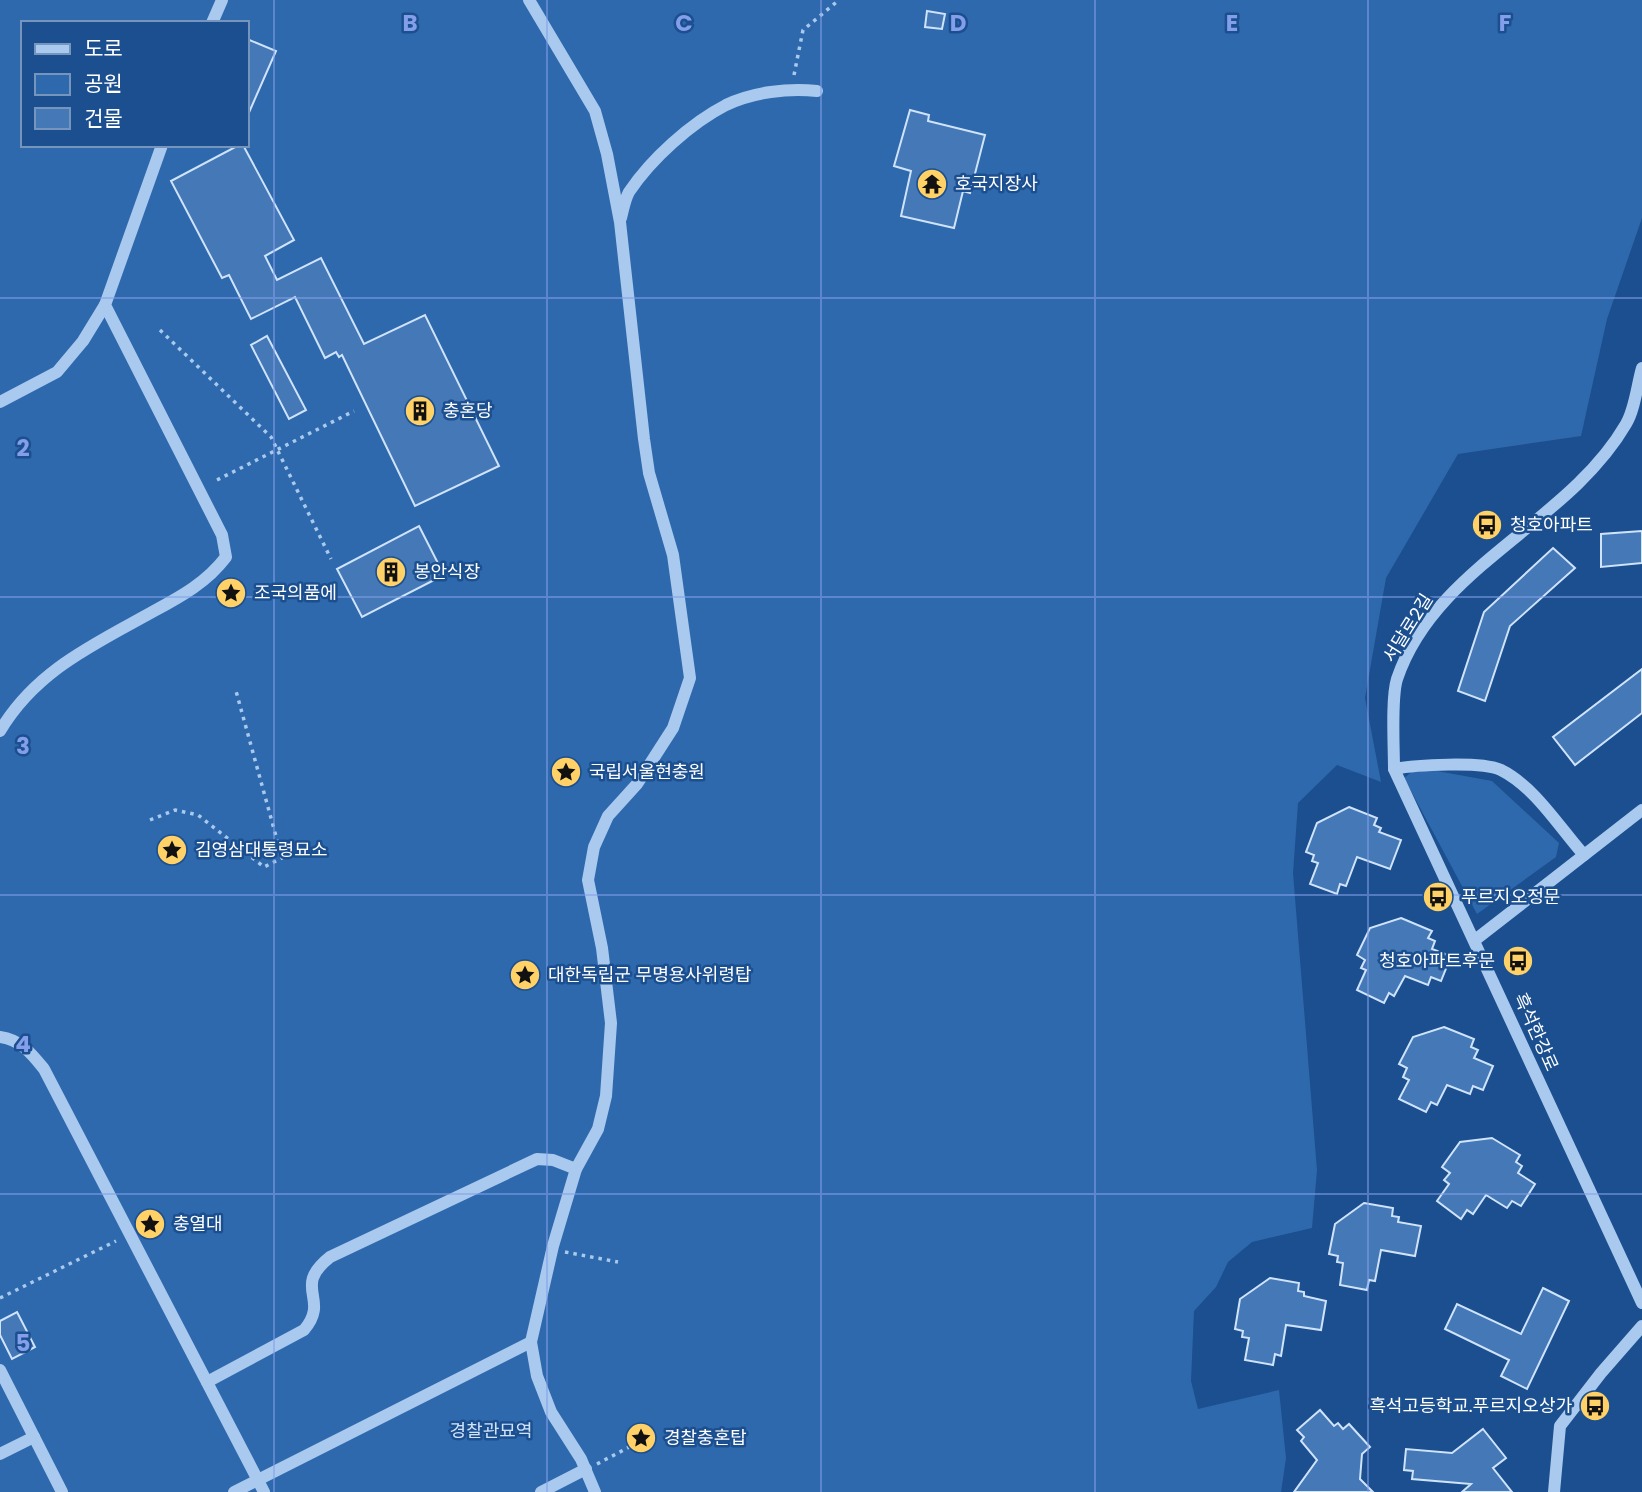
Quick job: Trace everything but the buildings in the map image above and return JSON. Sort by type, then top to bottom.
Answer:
[{"type":"street","points":[[213,21],[222,0]]},
{"type":"street","points":[[529,0],[595,111],[620,222],[649,473],[673,555],[690,678],[673,728],[638,783],[608,816],[594,846],[588,880],[607,983],[610,1054],[598,1129],[576,1169],[552,1250],[531,1342],[537,1376],[551,1412],[586,1469],[595,1492]]},
{"type":"street","points":[[620,222],[628,194],[663,152],[728,104],[790,88],[817,91]]},
{"type":"street","points":[[0,402],[57,372],[83,341],[105,305],[161,147]]},
{"type":"street","points":[[0,731],[30,689],[44,676],[63,662],[183,595],[212,575],[226,557],[222,535],[105,305]]},
{"type":"street","name":"서달로2길","points":[[1394,772],[1397,680],[1416,642],[1445,599],[1585,479],[1627,423],[1642,368]]},
{"type":"street","points":[[1394,772],[1422,764],[1499,769],[1530,793],[1584,855]]},
{"type":"street","name":"흑석한강로","points":[[1394,772],[1475,940],[1642,1303]]},
{"type":"street","points":[[1475,940],[1642,810]]},
{"type":"street","points":[[0,1037],[12,1039],[26,1048],[44,1069],[264,1492]]},
{"type":"street","points":[[206,1382],[304,1330],[314,1318],[316,1303],[309,1284],[312,1276],[330,1257],[537,1159],[553,1160],[576,1169]]},
{"type":"street","points":[[1554,1492],[1560,1426],[1601,1373],[1642,1327]]},
{"type":"street","points":[[234,1492],[531,1342]]},
{"type":"street","points":[[0,1370],[62,1492]]},
{"type":"street","points":[[0,1454],[34,1437]]},
{"type":"street","points":[[541,1492],[586,1469]]},
{"type":"path","points":[[790,88],[803,30],[839,0]]},
{"type":"path","points":[[160,330],[271,437],[331,559]]},
{"type":"path","points":[[217,480],[354,411]]},
{"type":"path","points":[[150,820],[175,810],[198,815],[264,867],[282,858],[236,691]]},
{"type":"path","points":[[0,1298],[131,1234]]},
{"type":"path","points":[[552,1250],[618,1262]]},
{"type":"path","points":[[586,1469],[635,1444]]},
{"type":"green space","name":"국립서울현충원","points":[[0,0],[1642,0],[1642,218],[1607,319],[1581,436],[1458,454],[1386,578],[1365,698],[1381,782],[1337,765],[1298,803],[1293,873],[1317,1170],[1312,1228],[1252,1242],[1228,1262],[1216,1287],[1194,1311],[1191,1381],[1198,1409],[1279,1390],[1286,1458],[1281,1492],[0,1492]]},
{"type":"green space","points":[[1426,769],[1492,781],[1559,843],[1556,857],[1477,914],[1404,778],[1413,771]]},
{"type":"place","name":"호국지장사","points":[[932,184]]},
{"type":"place","name":"충혼당","points":[[420,411]]},
{"type":"place","name":"청호아파트","points":[[1487,525]]},
{"type":"place","name":"봉안식장","points":[[391,572]]},
{"type":"place","name":"조국의품에","points":[[231,593]]},
{"type":"place","name":"국립서울현충원","points":[[566,772]]},
{"type":"place","name":"김영삼대통령묘소","points":[[172,850]]},
{"type":"place","name":"푸르지오정문","points":[[1438,897]]},
{"type":"place","name":"청호아파트후문","points":[[1518,961]]},
{"type":"place","name":"대한독립군 무명용사위령탑","points":[[525,975]]},
{"type":"place","name":"충열대","points":[[150,1224]]},
{"type":"place","name":"흑석고등학교.푸르지오상가","points":[[1595,1406]]},
{"type":"place","name":"경찰충혼탑","points":[[641,1438]]},
{"type":"park label","name":"경찰관묘역","points":[[491,1431]]}]
